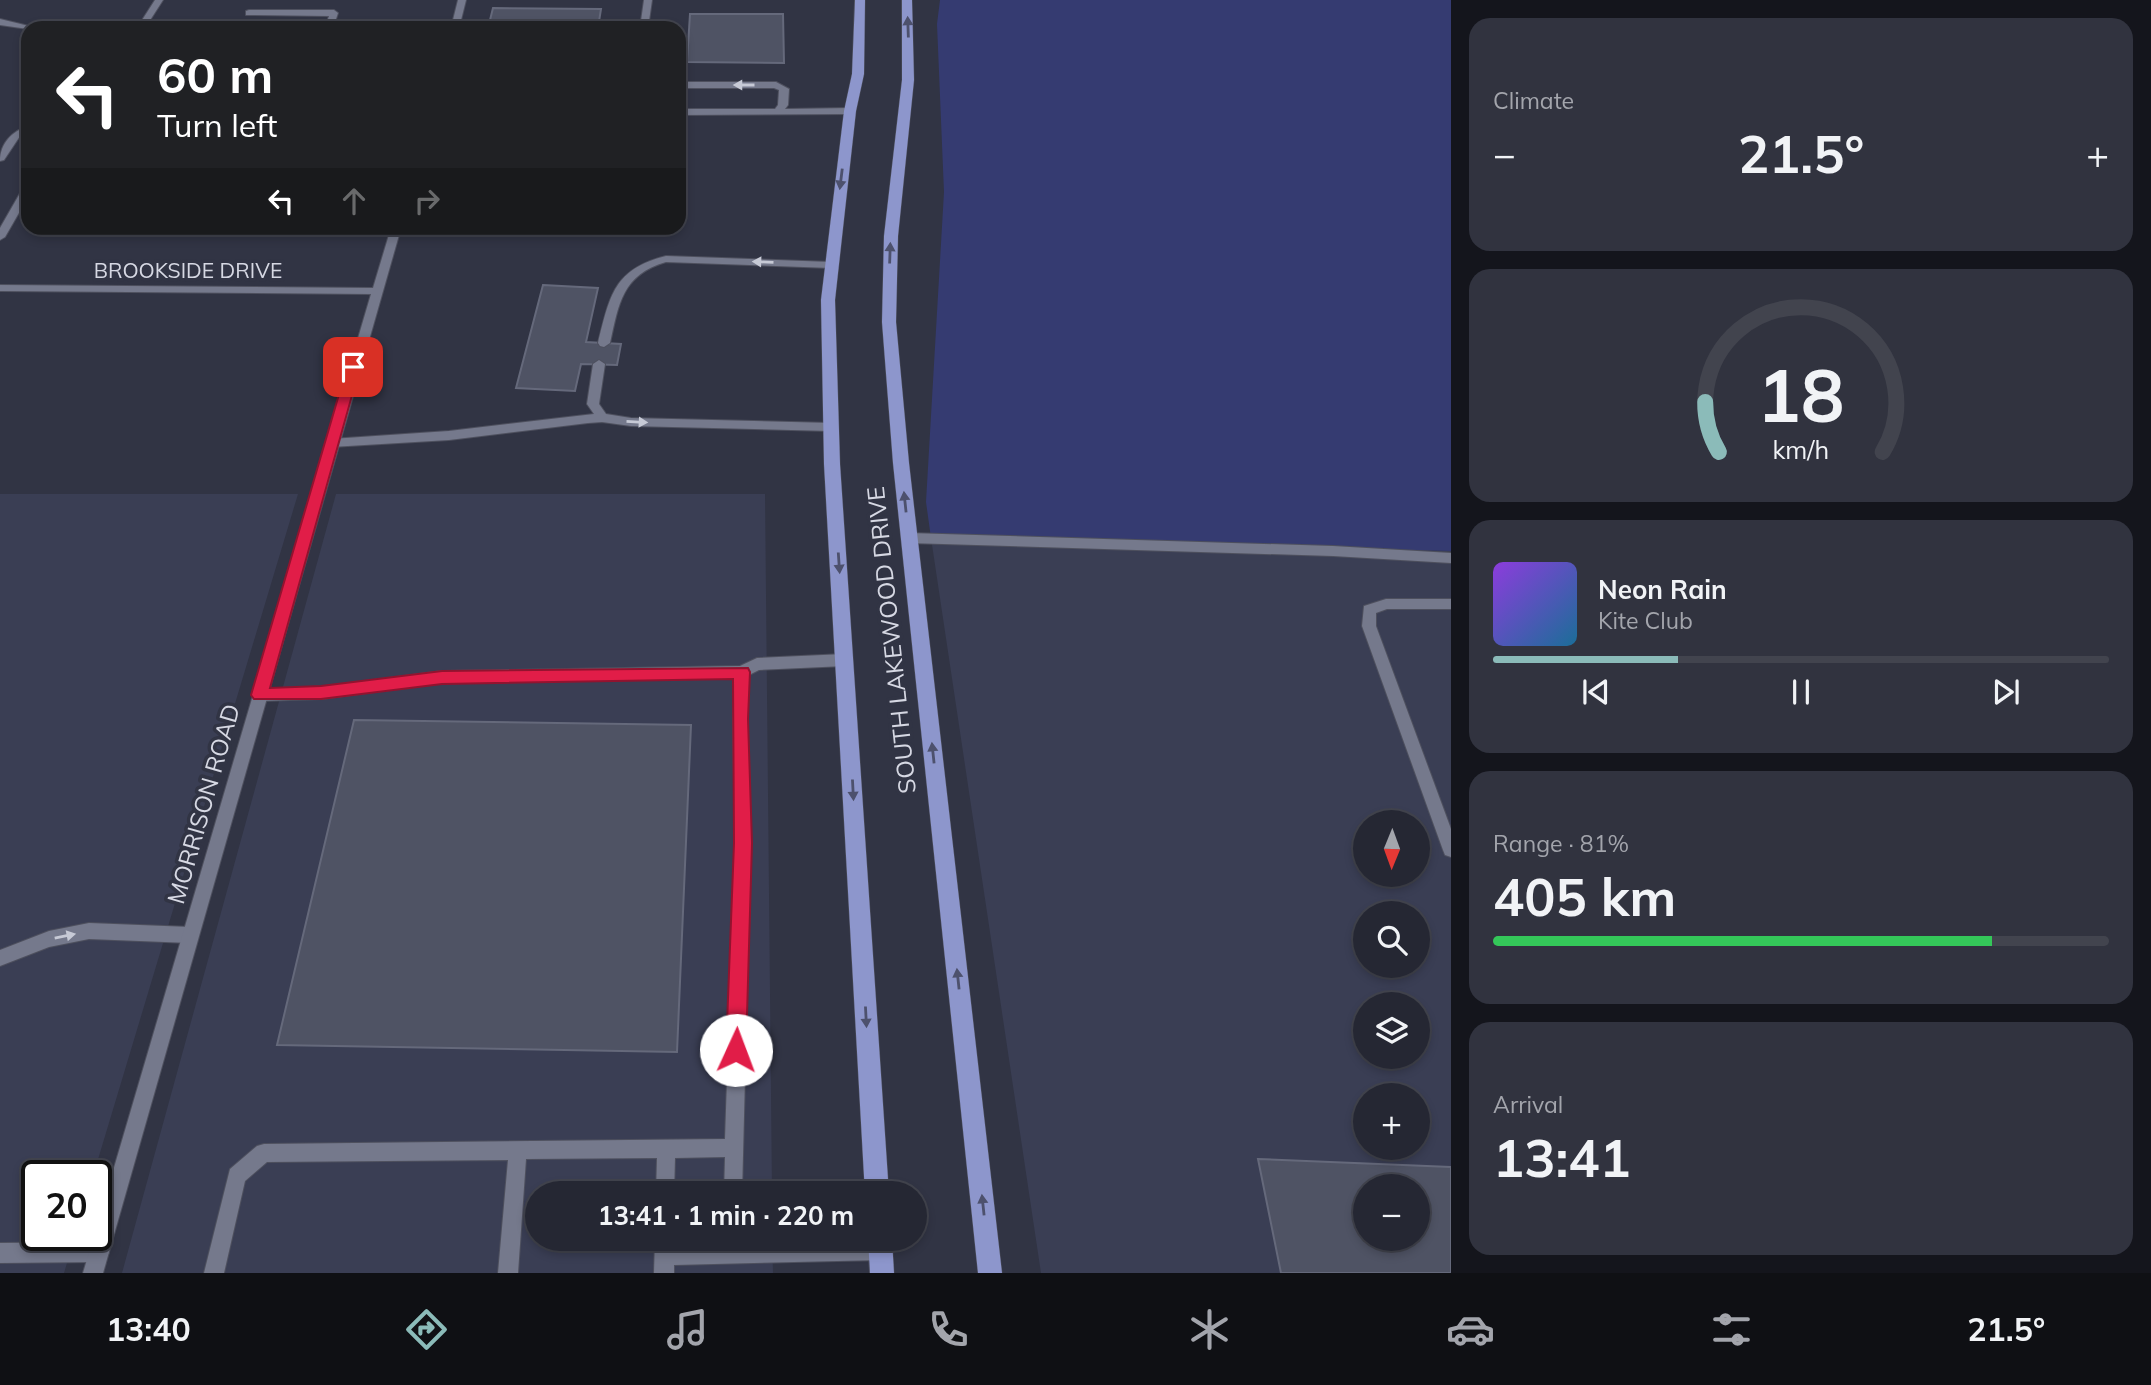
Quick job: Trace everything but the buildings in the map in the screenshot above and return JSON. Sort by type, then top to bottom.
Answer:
[{"type":"main road","name":"SOUTH LAKEWOOD DRIVE","points":[[860,0],[858,74],[850,111],[828,300],[831,427],[876,1181]]},
{"type":"main road","name":"SOUTH LAKEWOOD DRIVE","points":[[907,0],[908,80],[891,236],[889,310],[909,538],[990,1273]]},
{"type":"street","points":[[146,21],[159,0]]},
{"type":"street","points":[[456,21],[462,0]]},
{"type":"street","points":[[645,21],[648,0]]},
{"type":"street","points":[[248,13],[334,13],[331,21]]},
{"type":"street","points":[[0,22],[21,26]]},
{"type":"street","points":[[686,85],[776,85],[784,89],[786,96],[778,111]]},
{"type":"street","points":[[686,111],[850,111]]},
{"type":"street","points":[[0,158],[21,132]]},
{"type":"street","points":[[0,237],[21,200]]},
{"type":"street","name":"MORRISON ROAD","points":[[93,1273],[375,291],[394,235]]},
{"type":"street","points":[[604,343],[614,301],[632,271],[646,263],[666,259],[831,265]]},
{"type":"street","name":"BROOKSIDE DRIVE","points":[[0,288],[375,291]]},
{"type":"street","points":[[599,365],[593,404],[602,418]]},
{"type":"street","points":[[331,443],[411,439],[552,421],[602,418],[631,422],[831,427]]},
{"type":"street","points":[[909,538],[1333,551],[1451,558]]},
{"type":"street","points":[[1451,604],[1386,604],[1369,610],[1369,626],[1451,850]]},
{"type":"street","points":[[259,695],[321,693],[442,677],[742,672],[757,664],[845,660]]},
{"type":"street","points":[[733,1181],[743,843],[740,719],[742,672]]},
{"type":"street","points":[[0,958],[49,939],[89,931],[190,935]]},
{"type":"street","points":[[665,1181],[666,1148]]},
{"type":"street","points":[[214,1273],[237,1176],[264,1153],[733,1148]]},
{"type":"street","points":[[508,1273],[518,1150]]},
{"type":"street","points":[[664,1256],[698,1251]]},
{"type":"street","points":[[825,1251],[881,1254]]},
{"type":"street","points":[[0,1252],[99,1252]]},
{"type":"shaded area","points":[[940,0],[1451,0],[1451,551],[931,538],[926,502],[944,192],[937,24]]},
{"type":"shaded area","points":[[0,494],[298,494],[98,1160],[21,1160],[21,1251],[71,1251],[64,1273],[0,1273]]},
{"type":"shaded area","points":[[336,494],[765,494],[772,1181],[525,1181],[525,1251],[772,1251],[773,1273],[122,1273]]},
{"type":"shaded area","points":[[931,538],[1451,551],[1451,1273],[1041,1273]]},
{"type":"route","points":[[353,367],[259,695],[321,693],[442,677],[742,672],[740,719],[743,843],[736,1050]]}]
